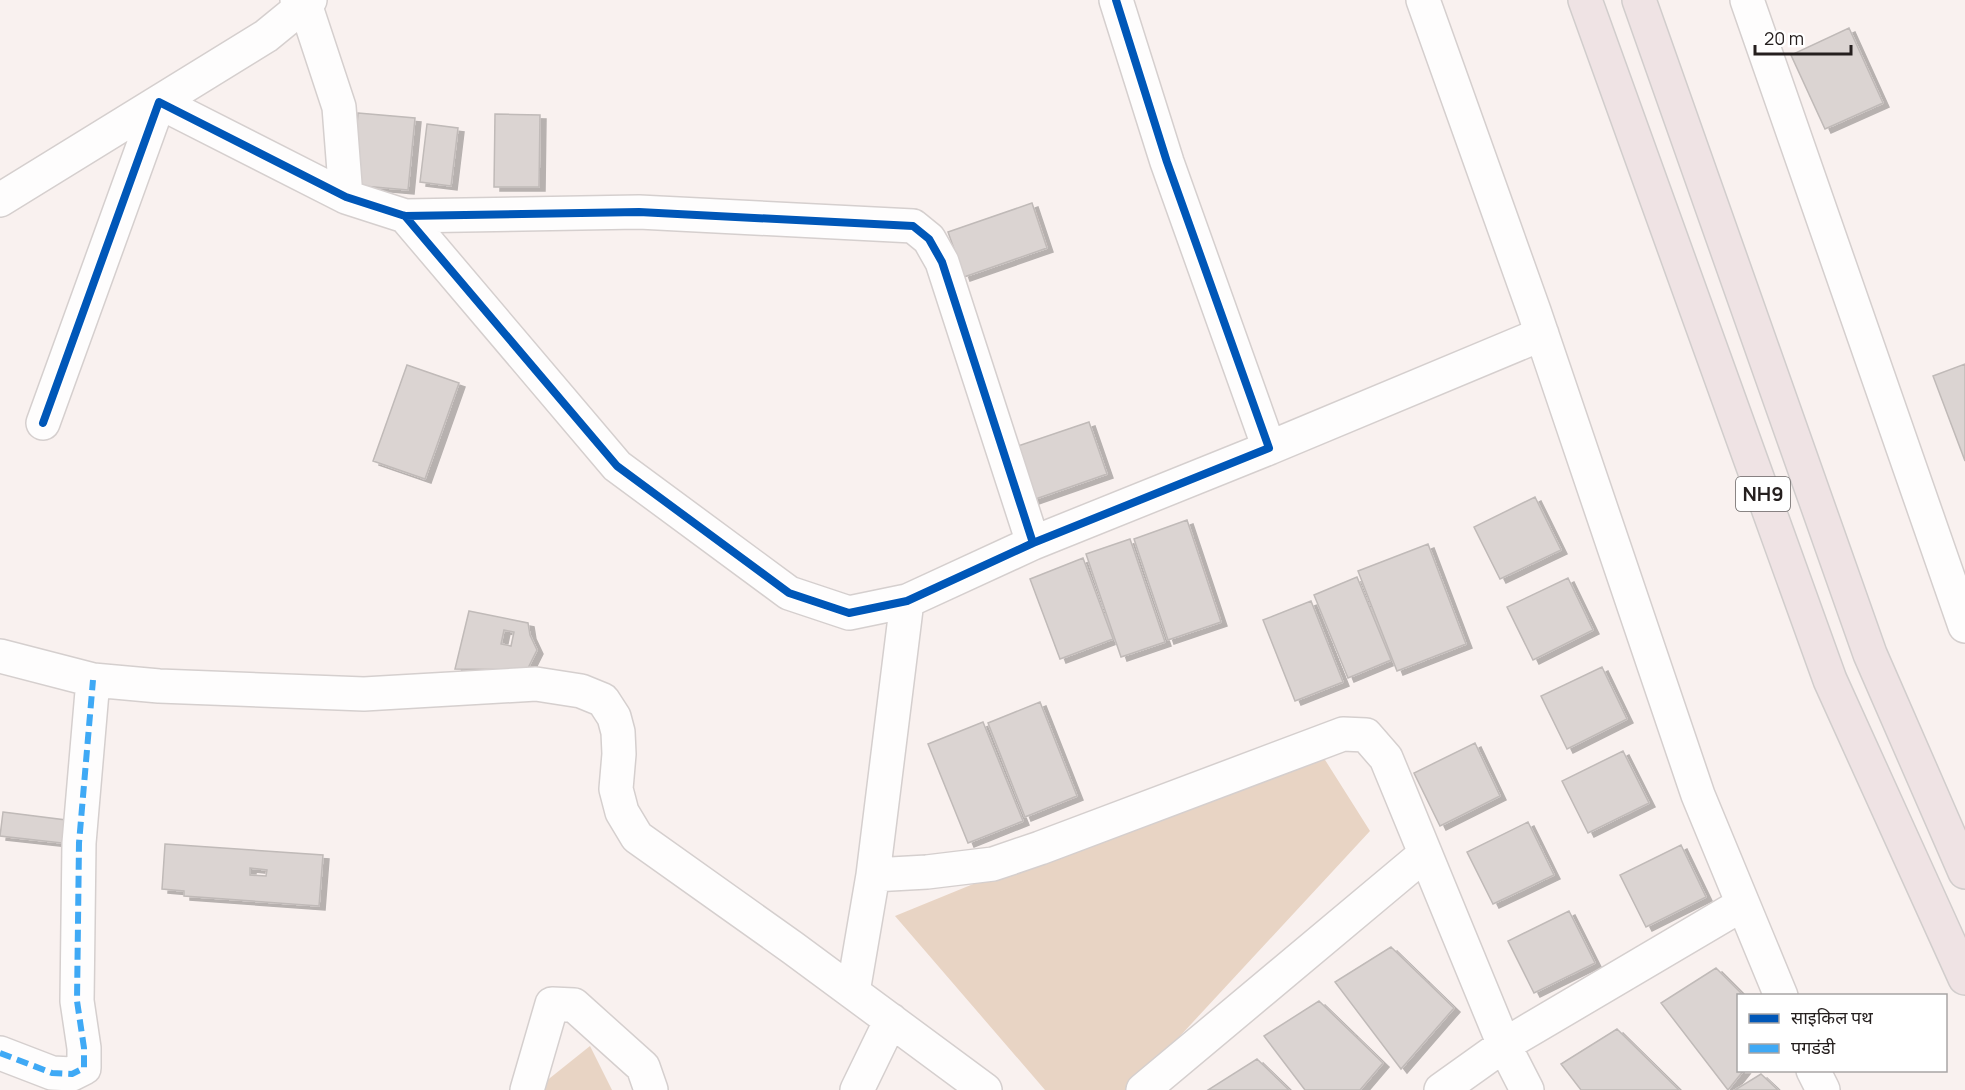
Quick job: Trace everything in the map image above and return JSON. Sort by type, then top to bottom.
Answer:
[{"type":"highway","name":"NH9","points":[[1585,0],[1830,680],[1965,978]]},
{"type":"highway","name":"NH9","points":[[1639,0],[1870,654],[1965,872]]},
{"type":"street","points":[[1116,0],[1167,162],[1269,448]]},
{"type":"street","points":[[1423,0],[1542,334],[1698,795],[1780,994]]},
{"type":"street","points":[[1747,0],[1965,626]]},
{"type":"street","points":[[0,200],[266,36],[304,1],[339,107],[346,196]]},
{"type":"street","points":[[159,102],[346,196],[405,216],[639,212],[914,226],[929,239],[942,262],[1033,543]]},
{"type":"street","points":[[43,423],[159,102]]},
{"type":"street","points":[[405,216],[617,466],[789,593],[849,613],[907,601],[1033,543],[1542,334]]},
{"type":"street","points":[[853,992],[873,875],[907,601]]},
{"type":"street","points":[[0,656],[93,680],[159,686],[364,694],[536,684],[582,691],[603,700],[614,717],[618,732],[616,789],[622,812],[637,837],[985,1090]]},
{"type":"street","points":[[0,1053],[52,1072],[72,1074],[84,1068],[84,1048],[77,1001],[79,843],[93,680]]},
{"type":"street","points":[[873,875],[927,872],[993,864],[1343,734],[1366,735],[1386,758],[1504,1045],[1527,1090]]},
{"type":"street","points":[[1143,1090],[1425,854]]},
{"type":"street","points":[[1441,1090],[1504,1045],[1743,904]]},
{"type":"street","points":[[527,1090],[552,1004],[574,1005],[643,1067],[651,1090]]},
{"type":"street","points":[[857,1090],[891,1020]]},
{"type":"street","points":[[1814,1072],[1823,1090]]},
{"type":"shaded area","points":[[1315,744],[1370,831],[1130,1090],[1045,1090],[895,916]]},
{"type":"shaded area","points":[[590,1046],[612,1090],[535,1090]]},
{"type":"building","points":[[1849,28],[1883,103],[1825,129],[1791,55]]},
{"type":"building","points":[[358,113],[415,118],[408,190],[352,185]]},
{"type":"building","points":[[495,114],[540,115],[539,187],[494,187]]},
{"type":"building","points":[[427,124],[458,128],[451,186],[420,182]]},
{"type":"building","points":[[1032,203],[1047,248],[964,277],[948,232]]},
{"type":"building","points":[[1965,364],[1965,461],[1933,376]]},
{"type":"building","points":[[407,365],[459,383],[425,479],[373,461]]},
{"type":"building","points":[[1089,422],[1107,474],[1027,502],[1009,449]]},
{"type":"building","points":[[1535,497],[1561,550],[1500,579],[1474,527]]},
{"type":"building","points":[[1187,520],[1221,622],[1168,640],[1134,539]]},
{"type":"building","points":[[1130,539],[1165,642],[1121,657],[1086,554]]},
{"type":"building","points":[[1428,544],[1466,644],[1397,671],[1358,571]]},
{"type":"building","points":[[1083,558],[1113,639],[1060,659],[1030,579]]},
{"type":"building","points":[[1357,577],[1391,660],[1348,678],[1314,595]]},
{"type":"building","points":[[1568,578],[1593,630],[1533,660],[1507,607]]},
{"type":"building","points":[[1311,601],[1343,682],[1295,701],[1263,620]]},
{"type":"building","points":[[469,611],[528,623],[530,635],[537,650],[527,670],[455,669]],"holes":[[[504,630],[514,632],[511,646],[501,644]]]},
{"type":"building","points":[[1602,667],[1627,719],[1567,749],[1541,696]]},
{"type":"building","points":[[1040,702],[1077,796],[1025,817],[988,723]]},
{"type":"building","points":[[983,722],[1023,821],[968,843],[928,744]]},
{"type":"building","points":[[1475,743],[1500,796],[1440,826],[1414,773]]},
{"type":"building","points":[[1623,751],[1649,803],[1588,833],[1562,781]]},
{"type":"building","points":[[3,812],[66,820],[62,843],[0,836]]},
{"type":"building","points":[[1528,822],[1554,875],[1493,904],[1467,852]]},
{"type":"building","points":[[165,844],[323,855],[319,906],[184,896],[184,891],[162,889]],"holes":[[[250,868],[267,870],[266,876],[250,875]]]},
{"type":"building","points":[[1681,845],[1706,897],[1646,927],[1620,875]]},
{"type":"building","points":[[1569,911],[1595,963],[1534,993],[1508,941]]},
{"type":"building","points":[[1391,947],[1454,1008],[1401,1069],[1335,982]]},
{"type":"building","points":[[1716,968],[1742,994],[1737,994],[1737,1072],[1742,1072],[1728,1090],[1661,1003]]},
{"type":"building","points":[[1319,1001],[1383,1063],[1360,1090],[1305,1090],[1264,1036]]},
{"type":"building","points":[[1617,1029],[1679,1090],[1581,1090],[1561,1064]]},
{"type":"building","points":[[1257,1059],[1289,1090],[1208,1090]]},
{"type":"building","points":[[1761,1074],[1778,1090],[1735,1090]]},
{"type":"marked path","points":[[0,1053],[52,1073],[72,1074],[84,1068],[84,1048],[77,1001],[79,843],[93,680]]},
{"type":"cycle path","points":[[405,216],[617,466],[789,593],[849,613],[907,601],[1033,543],[1269,448],[1167,162],[1116,0]]},
{"type":"cycle path","points":[[43,423],[159,102],[346,197],[405,216],[639,212],[913,226],[929,239],[942,262],[1033,543]]}]
